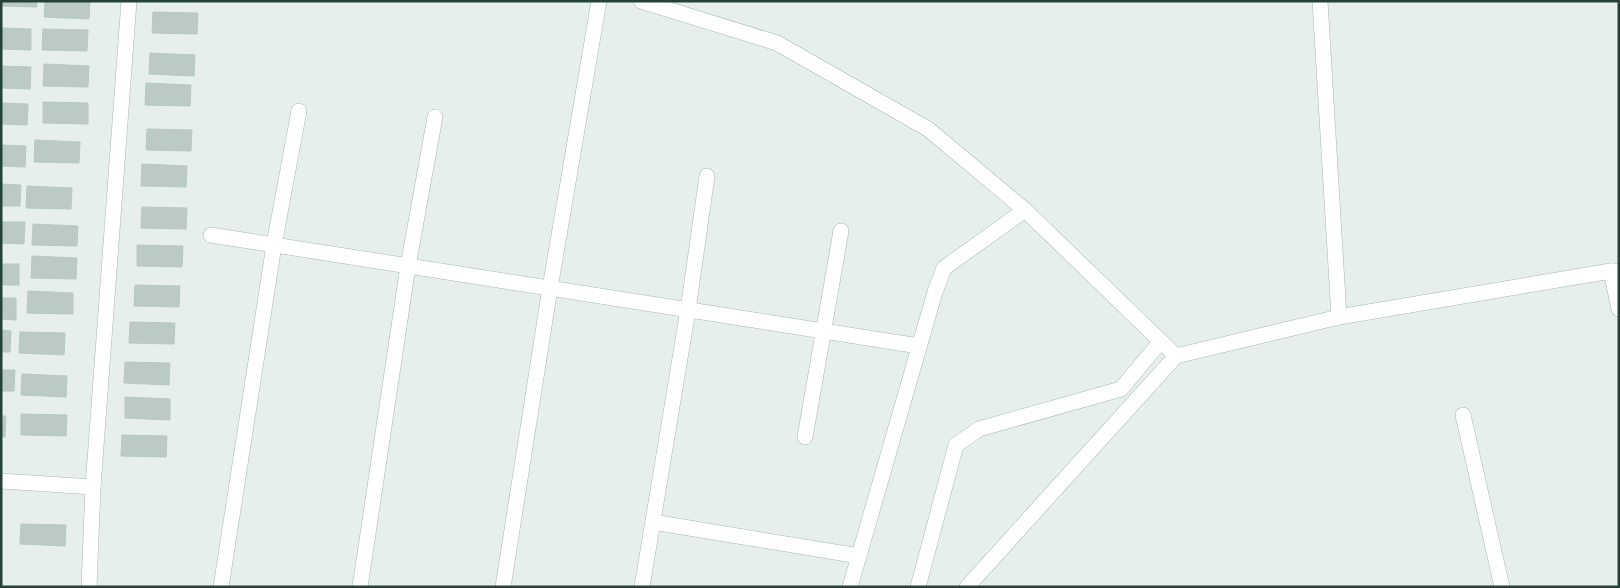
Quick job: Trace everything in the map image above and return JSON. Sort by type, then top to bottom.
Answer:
[{"type":"street","points":[[88,587],[93,487],[129,1]]},
{"type":"street","points":[[503,587],[598,1]]},
{"type":"street","points":[[641,1],[776,43],[928,129],[1025,210],[1176,356]]},
{"type":"street","points":[[1320,1],[1339,317]]},
{"type":"street","points":[[221,587],[274,245],[299,111]]},
{"type":"street","points":[[360,587],[408,266],[435,117]]},
{"type":"street","points":[[642,587],[688,310],[706,176]]},
{"type":"street","points":[[850,587],[934,292],[944,268],[1025,210]]},
{"type":"street","points":[[805,437],[841,231]]},
{"type":"street","points":[[211,235],[919,346]]},
{"type":"street","points":[[967,587],[1176,356],[1339,317],[1615,271],[1619,309]]},
{"type":"street","points":[[918,587],[956,445],[979,430],[1121,389],[1161,341]]},
{"type":"street","points":[[1462,415],[1502,587]]},
{"type":"street","points":[[1,481],[93,487]]},
{"type":"street","points":[[653,522],[859,556]]},
{"type":"building","points":[[1,1],[37,1],[37,7],[1,6]]},
{"type":"building","points":[[45,1],[90,1],[89,19],[44,17]]},
{"type":"building","points":[[153,12],[198,13],[197,34],[152,33]]},
{"type":"building","points":[[1,28],[31,29],[31,50],[1,49]]},
{"type":"building","points":[[43,29],[88,30],[87,51],[42,50]]},
{"type":"building","points":[[150,53],[195,55],[194,76],[149,74]]},
{"type":"building","points":[[44,64],[89,66],[88,87],[43,86]]},
{"type":"building","points":[[1,66],[31,67],[30,89],[1,88]]},
{"type":"building","points":[[146,83],[191,85],[190,106],[145,105]]},
{"type":"building","points":[[43,102],[88,103],[88,124],[43,123]]},
{"type":"building","points":[[1,103],[28,104],[27,125],[1,124]]},
{"type":"building","points":[[147,129],[192,130],[191,151],[146,150]]},
{"type":"building","points":[[35,140],[80,142],[79,163],[34,162]]},
{"type":"building","points":[[1,145],[26,146],[25,167],[1,166]]},
{"type":"building","points":[[142,164],[187,166],[186,187],[141,186]]},
{"type":"building","points":[[1,184],[21,185],[20,206],[1,206]]},
{"type":"building","points":[[27,186],[72,188],[71,209],[26,208]]},
{"type":"building","points":[[142,207],[187,208],[186,229],[141,228]]},
{"type":"building","points":[[1,222],[25,222],[24,244],[1,243]]},
{"type":"building","points":[[33,224],[78,226],[77,246],[32,245]]},
{"type":"building","points":[[137,245],[183,246],[182,267],[137,266]]},
{"type":"building","points":[[32,256],[77,258],[76,279],[31,278]]},
{"type":"building","points":[[1,264],[19,264],[19,285],[1,285]]},
{"type":"building","points":[[135,285],[180,286],[179,307],[134,306]]},
{"type":"building","points":[[28,291],[73,293],[73,314],[27,313]]},
{"type":"building","points":[[1,298],[16,298],[16,320],[1,319]]},
{"type":"building","points":[[130,322],[175,323],[174,344],[129,343]]},
{"type":"building","points":[[1,330],[11,331],[10,352],[1,352]]},
{"type":"building","points":[[20,332],[65,333],[64,355],[19,353]]},
{"type":"building","points":[[125,362],[170,363],[169,385],[124,383]]},
{"type":"building","points":[[1,370],[15,370],[14,391],[1,391]]},
{"type":"building","points":[[22,374],[67,376],[66,397],[21,395]]},
{"type":"building","points":[[125,397],[170,399],[170,420],[125,418]]},
{"type":"building","points":[[21,414],[67,415],[66,436],[21,435]]},
{"type":"building","points":[[1,416],[6,416],[5,437],[1,437]]},
{"type":"building","points":[[122,435],[167,436],[166,457],[121,456]]},
{"type":"building","points":[[21,524],[66,525],[65,546],[20,544]]}]
